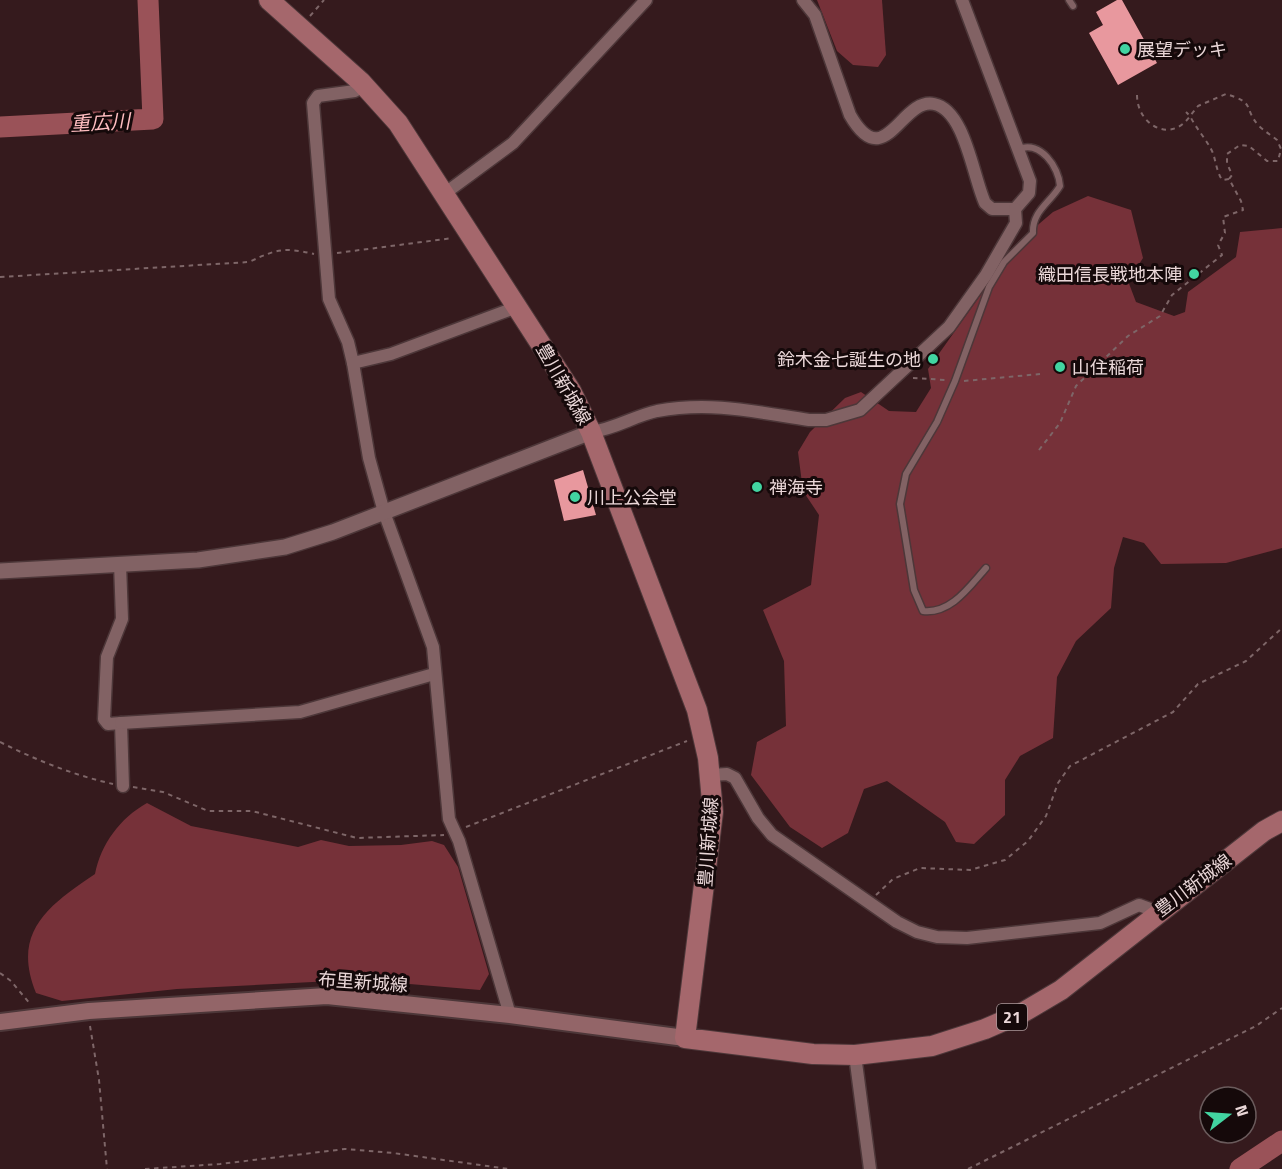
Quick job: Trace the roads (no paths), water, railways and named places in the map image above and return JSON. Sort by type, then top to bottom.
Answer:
[{"type":"main road","name":"豊川新城線","points":[[269,0],[361,82],[398,123],[570,391],[591,432],[673,644],[704,735],[711,775],[713,812],[709,862],[685,1038],[813,1054],[855,1055],[932,1046],[985,1029],[1061,990],[1158,912],[1264,831],[1282,821]]},
{"type":"main road","name":"布里新城線","points":[[0,1022],[89,1011],[327,996],[510,1015],[685,1038]]},
{"type":"street","points":[[444,194],[513,143],[646,0]]},
{"type":"street","points":[[802,0],[815,15],[850,115],[857,127],[866,135],[882,137],[891,133],[919,106],[930,103],[941,105],[956,119],[985,203],[992,209],[1003,212],[1015,209],[1023,202],[1029,192],[1030,181],[962,0]]},
{"type":"street","points":[[361,82],[355,91],[318,96],[313,103],[328,299],[348,342],[369,458],[384,512],[433,646],[448,819],[459,841],[510,1015]]},
{"type":"street","points":[[0,571],[198,560],[275,549],[384,512],[591,432],[607,430],[653,412],[701,405],[809,420],[826,420],[860,410],[949,327],[965,307],[1016,223],[1015,209]]},
{"type":"street","points":[[353,363],[391,354],[517,307]]},
{"type":"street","points":[[120,564],[123,612],[107,657],[104,719],[108,724],[300,712],[434,674]]},
{"type":"street","points":[[121,723],[123,786]]},
{"type":"street","points":[[711,775],[727,774],[735,778],[758,818],[772,835],[897,922],[917,933],[937,937],[967,938],[1100,923],[1139,905],[1158,912]]},
{"type":"street","points":[[855,1055],[870,1169]]},
{"type":"lane","points":[[986,568],[961,596],[937,612],[923,611],[914,590],[900,504],[906,474],[937,422],[955,381],[989,287],[1004,262],[1033,233],[1033,225],[1041,207],[1060,186],[1056,168],[1038,149],[1026,146],[1019,149]]},
{"type":"waterway","name":"重広川","points":[[0,127],[153,119],[148,0]]},
{"type":"waterway","points":[[1240,1169],[1282,1141]]},
{"type":"place","name":"展望デッキ","points":[[1125,49]]},
{"type":"place","name":"織田信長戦地本陣","points":[[1194,274]]},
{"type":"place","name":"鈴木金七誕生の地","points":[[933,359]]},
{"type":"place","name":"山住稲荷","points":[[1060,367]]},
{"type":"place","name":"禅海寺","points":[[757,487]]},
{"type":"place","name":"川上公会堂","points":[[575,497]]}]
